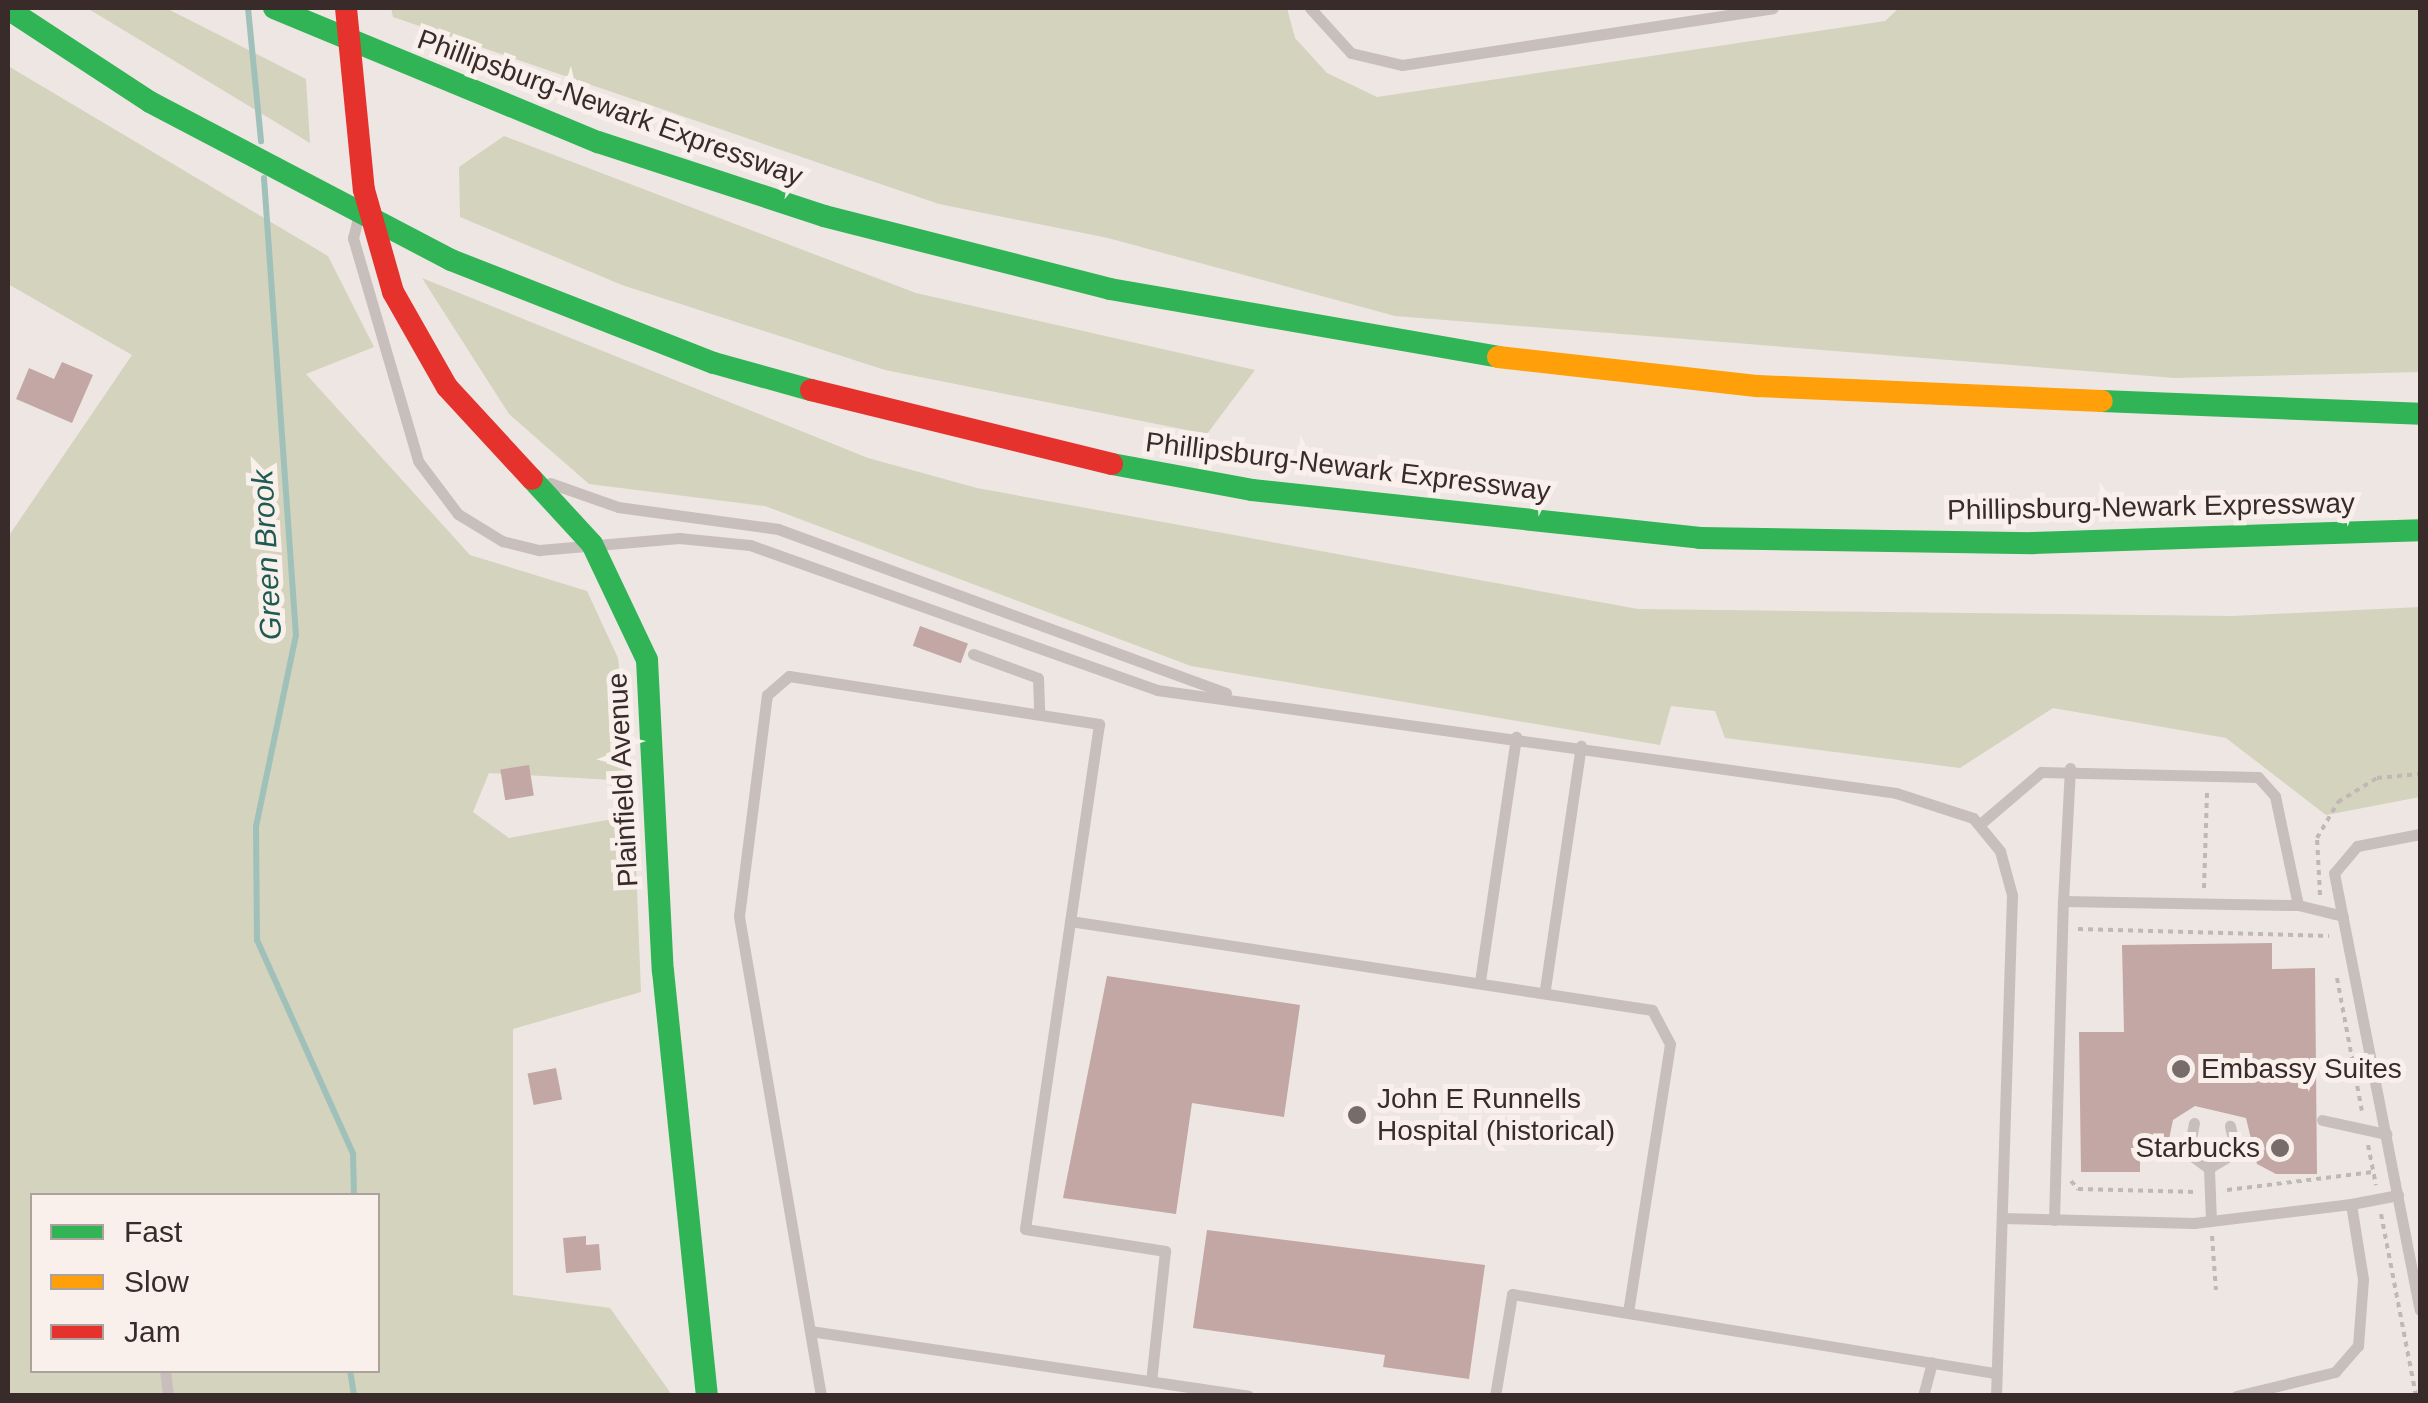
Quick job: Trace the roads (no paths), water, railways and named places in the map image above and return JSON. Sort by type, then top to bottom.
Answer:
[{"type":"main road","name":"Phillipsburg-Newark Expressway","points":[[274,8],[598,142],[980,259],[1397,345],[1812,390],[2420,414]]},
{"type":"main road","name":"Plainfield Avenue","points":[[346,8],[364,190],[416,340],[607,567],[647,660],[663,971],[707,1396]]},
{"type":"main road","name":"Phillipsburg-Newark Expressway","points":[[8,9],[70,53],[347,209],[592,320],[825,399],[999,443],[1338,500],[1700,538],[2032,543],[2420,530]]},
{"type":"lane","points":[[1310,8],[1351,53],[1402,65],[1773,8]]},
{"type":"lane","points":[[364,190],[354,238],[418,461],[458,514],[539,550],[625,544],[750,545],[1157,690],[1581,746],[1925,798],[1979,825],[2000,851],[2012,895],[1996,1396]]},
{"type":"lane","points":[[525,472],[618,507],[778,530],[1239,698]]},
{"type":"lane","points":[[973,654],[1038,678],[1038,714]]},
{"type":"lane","points":[[821,1396],[738,916],[767,694],[779,679],[804,676],[1099,724],[1025,1229],[1165,1251],[1151,1381]]},
{"type":"lane","points":[[1480,981],[1516,737]]},
{"type":"lane","points":[[1545,989],[1581,746]]},
{"type":"lane","points":[[1979,825],[2013,789],[2070,768],[2208,770],[2258,777],[2275,796],[2298,905]]},
{"type":"lane","points":[[2054,1220],[2070,768]]},
{"type":"lane","points":[[2420,834],[2340,856],[2342,916],[2420,1310]]},
{"type":"lane","points":[[2063,901],[2298,905],[2342,916]]},
{"type":"lane","points":[[1070,921],[1642,1004],[1670,1033],[1628,1312]]},
{"type":"lane","points":[[2322,1120],[2366,1134],[2386,1134]]},
{"type":"lane","points":[[2194,1123],[2188,1153],[2209,1168]]},
{"type":"lane","points":[[2209,1168],[2236,1152],[2230,1126]]},
{"type":"lane","points":[[2209,1168],[2211,1221]]},
{"type":"lane","points":[[2002,1218],[2211,1221],[2398,1196]]},
{"type":"lane","points":[[2236,1396],[2335,1372],[2358,1346],[2363,1280],[2351,1204]]},
{"type":"lane","points":[[1495,1396],[1512,1294],[1997,1373]]},
{"type":"lane","points":[[810,1331],[1248,1396]]},
{"type":"lane","points":[[1923,1396],[1932,1362]]},
{"type":"waterway","name":"Green Brook","points":[[248,8],[261,141]]},
{"type":"waterway","name":"Green Brook","points":[[264,178],[296,635],[256,827],[257,940],[353,1154],[354,1193]]},
{"type":"waterway","name":"Green Brook","points":[[350,1373],[354,1396]]},
{"type":"place","name":"Embassy Suites","points":[[2181,1069]]},
{"type":"place","name":"John E Runnells Hospital (historical)","points":[[1357,1115]]},
{"type":"place","name":"Starbucks","points":[[2280,1148]]}]
